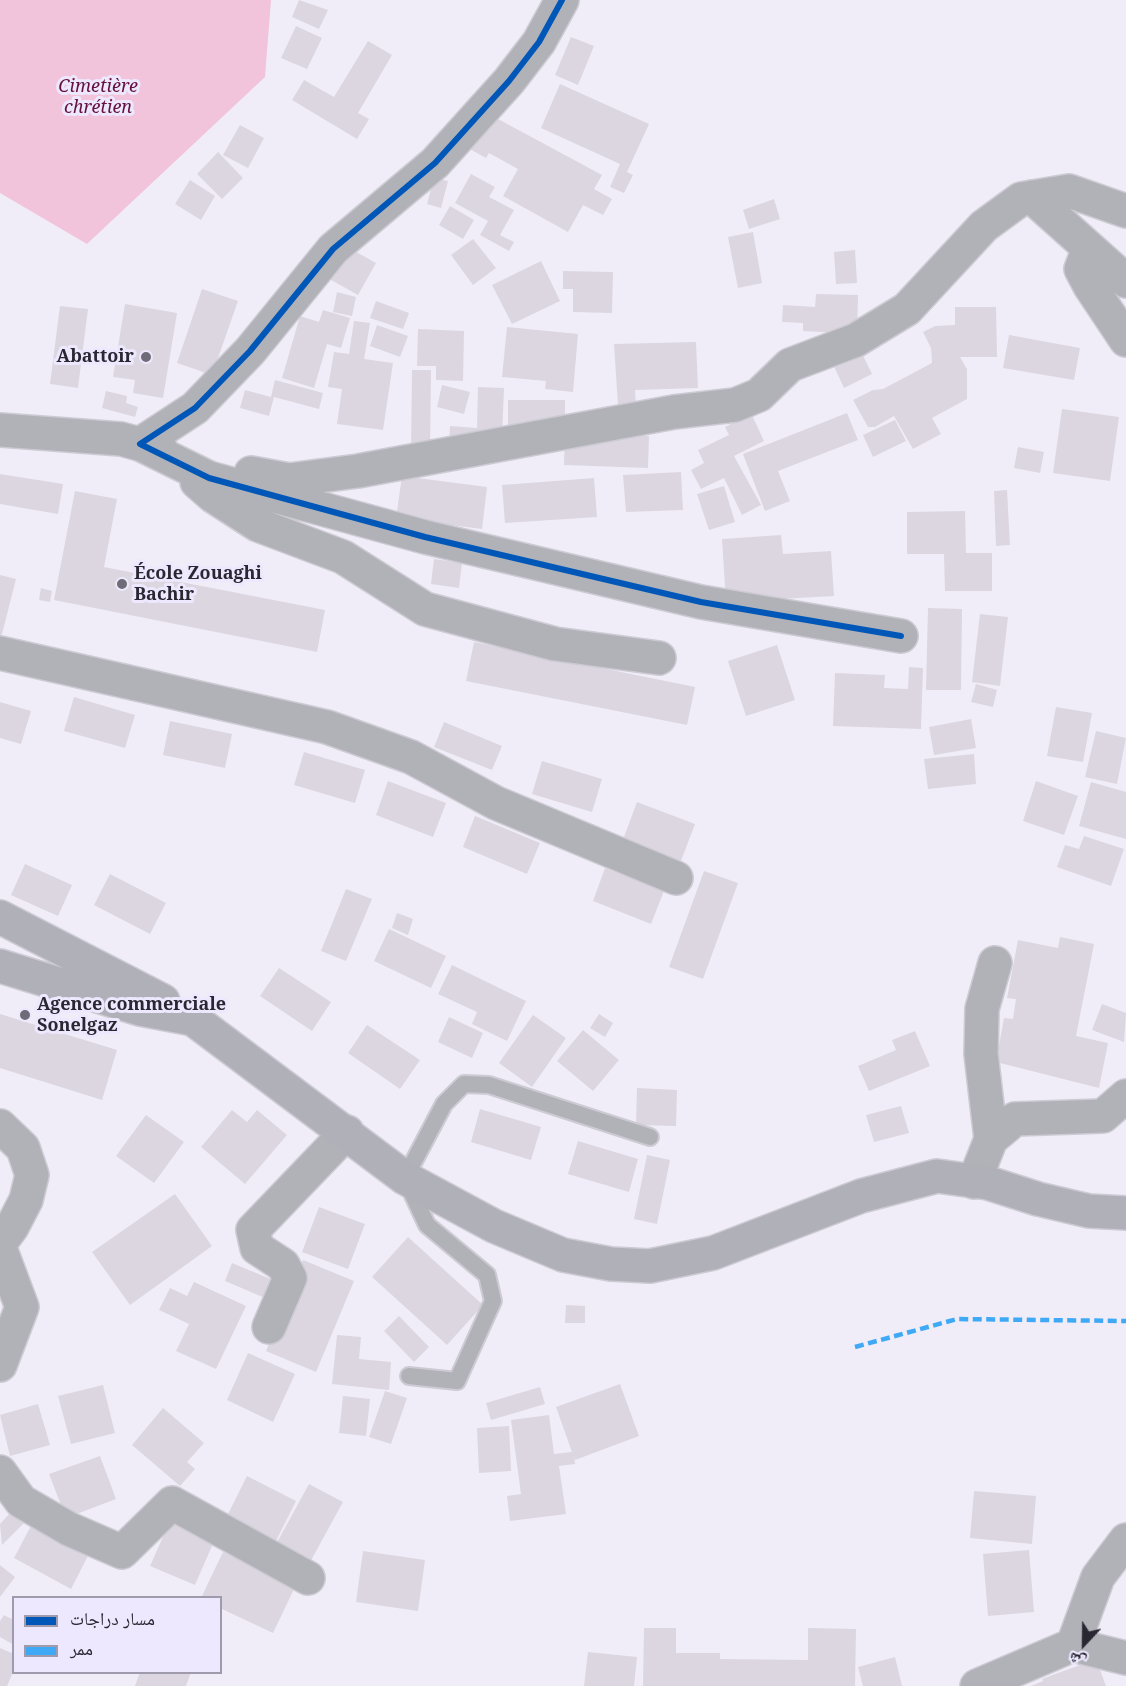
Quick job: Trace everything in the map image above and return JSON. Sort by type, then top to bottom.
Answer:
[{"type":"main road","points":[[0,918],[109,971],[193,1019],[347,1132],[405,1178],[494,1226],[563,1255],[611,1264],[650,1266],[713,1253],[861,1196],[937,1176],[974,1182],[1089,1211],[1126,1213]]},
{"type":"main road","points":[[0,966],[140,1009],[193,1019]]},
{"type":"street","points":[[140,444],[195,408],[250,351],[333,249],[435,164],[509,81],[539,42],[562,0]]},
{"type":"street","points":[[0,430],[121,439],[245,472],[289,480],[358,471],[674,412],[735,405],[759,395],[790,365],[856,340],[907,309],[984,226],[1021,199],[1069,191],[1126,211]]},
{"type":"street","points":[[1032,197],[1126,281]]},
{"type":"street","points":[[1089,248],[1082,268],[1090,286],[1126,340]]},
{"type":"street","points":[[140,444],[178,465],[209,478],[424,537],[701,602],[901,636]]},
{"type":"street","points":[[178,465],[213,496],[258,525],[343,557],[425,609],[555,644],[659,658]]},
{"type":"street","points":[[0,653],[327,727],[411,758],[496,803],[676,878]]},
{"type":"street","points":[[974,1182],[991,1139],[981,1054],[982,1009],[995,963]]},
{"type":"street","points":[[991,1139],[1015,1119],[1103,1116],[1126,1096]]},
{"type":"street","points":[[0,1126],[23,1148],[32,1175],[26,1200],[12,1227],[0,1243]]},
{"type":"street","points":[[269,1327],[290,1278],[283,1265],[257,1248],[253,1230],[347,1132]]},
{"type":"street","points":[[0,1248],[22,1307],[0,1365]]},
{"type":"street","points":[[0,1472],[21,1501],[69,1529],[122,1552],[172,1503],[308,1578]]},
{"type":"street","points":[[1073,1645],[1098,1576],[1126,1540]]},
{"type":"street","points":[[977,1686],[1073,1645],[1126,1658]]},
{"type":"lane","points":[[408,1376],[457,1382],[493,1301],[487,1275],[427,1226],[405,1178],[444,1104],[464,1084],[489,1084],[650,1137]]},
{"type":"green space","name":"Cimetière chrétien","points":[[0,0],[271,0],[265,77],[87,244],[0,193]]},
{"type":"building","points":[[299,0],[328,10],[319,29],[292,17]]},
{"type":"building","points":[[296,26],[322,38],[307,69],[281,58]]},
{"type":"building","points":[[571,37],[594,46],[578,85],[555,75]]},
{"type":"building","points":[[368,41],[392,55],[358,113],[369,119],[357,139],[292,100],[304,80],[334,97]]},
{"type":"building","points":[[560,84],[649,124],[627,172],[633,175],[624,193],[610,187],[620,164],[541,128]]},
{"type":"building","points":[[485,112],[602,175],[594,189],[612,199],[603,215],[583,205],[568,232],[503,196],[518,169],[489,153],[486,158],[466,147]]},
{"type":"building","points":[[240,125],[264,138],[248,168],[223,155]]},
{"type":"building","points":[[218,152],[243,178],[222,199],[197,174]]},
{"type":"building","points":[[471,174],[495,187],[489,197],[514,210],[500,235],[514,242],[509,251],[480,235],[488,221],[455,203]]},
{"type":"building","points":[[434,178],[448,181],[441,208],[427,204]]},
{"type":"building","points":[[190,180],[215,196],[201,220],[175,204]]},
{"type":"building","points":[[774,199],[780,219],[749,229],[743,210]]},
{"type":"building","points":[[450,206],[474,220],[463,239],[439,225]]},
{"type":"building","points":[[753,232],[762,283],[738,288],[728,237]]},
{"type":"building","points":[[473,239],[496,268],[473,285],[451,255]]},
{"type":"building","points":[[342,244],[376,263],[358,295],[324,276]]},
{"type":"building","points":[[855,250],[857,283],[836,284],[834,252]]},
{"type":"building","points":[[541,261],[560,301],[512,324],[492,285]]},
{"type":"building","points":[[563,271],[613,272],[612,313],[573,312],[573,289],[563,289]]},
{"type":"building","points":[[202,289],[238,301],[212,375],[177,363]]},
{"type":"building","points":[[337,292],[356,297],[352,316],[333,312]]},
{"type":"building","points":[[816,294],[858,295],[857,334],[803,331],[803,323],[782,322],[783,305],[815,307]]},
{"type":"building","points":[[376,301],[409,313],[403,329],[370,318]]},
{"type":"building","points":[[125,304],[177,313],[163,398],[133,393],[135,380],[113,377]]},
{"type":"building","points":[[60,306],[88,309],[78,388],[50,384]]},
{"type":"building","points":[[955,307],[996,307],[997,357],[960,357],[967,369],[967,399],[932,418],[941,434],[913,449],[894,416],[875,427],[868,427],[853,400],[873,390],[883,389],[932,363],[931,348],[923,332],[935,326],[955,325]]},
{"type":"building","points":[[323,310],[350,318],[341,348],[327,344],[314,388],[282,378],[300,316],[319,322]]},
{"type":"building","points":[[354,321],[370,323],[364,359],[393,363],[383,430],[337,424],[342,389],[328,387],[334,352],[349,354]]},
{"type":"building","points":[[377,325],[408,336],[400,357],[370,346]]},
{"type":"building","points":[[507,327],[578,334],[573,392],[545,389],[546,381],[502,377]]},
{"type":"building","points":[[418,329],[464,331],[463,381],[436,380],[436,366],[417,366]]},
{"type":"building","points":[[1009,335],[1080,348],[1074,380],[1003,368]]},
{"type":"building","points":[[696,342],[698,388],[635,390],[636,405],[618,405],[614,344]]},
{"type":"building","points":[[859,347],[872,374],[844,388],[831,360]]},
{"type":"building","points":[[412,370],[431,370],[430,453],[411,452]]},
{"type":"building","points":[[275,380],[323,393],[319,409],[274,397],[269,416],[240,408],[245,390],[271,397]]},
{"type":"building","points":[[442,385],[470,392],[464,414],[437,407]]},
{"type":"building","points":[[478,387],[504,388],[502,438],[449,445],[450,426],[477,428]]},
{"type":"building","points":[[106,391],[127,396],[126,403],[138,407],[135,417],[102,408]]},
{"type":"building","points":[[508,400],[565,400],[565,431],[508,430]]},
{"type":"building","points":[[1062,409],[1119,417],[1110,481],[1053,473]]},
{"type":"building","points":[[751,413],[764,441],[734,456],[761,505],[742,515],[724,478],[701,489],[691,470],[704,463],[698,450],[729,435],[725,427]]},
{"type":"building","points":[[847,413],[858,440],[778,471],[790,501],[765,511],[743,454]]},
{"type":"building","points":[[895,420],[906,441],[873,457],[863,435]]},
{"type":"building","points":[[565,433],[649,436],[648,468],[564,465]]},
{"type":"building","points":[[1018,447],[1044,452],[1040,473],[1014,468]]},
{"type":"building","points":[[681,472],[683,510],[626,512],[623,475]]},
{"type":"building","points":[[0,474],[63,484],[58,514],[0,504]]},
{"type":"building","points":[[402,476],[487,487],[482,529],[396,518]]},
{"type":"building","points":[[594,478],[597,517],[505,523],[502,485]]},
{"type":"building","points":[[724,486],[735,522],[709,530],[697,494]]},
{"type":"building","points":[[1007,490],[1010,545],[996,546],[994,491]]},
{"type":"building","points":[[75,491],[117,499],[104,567],[325,610],[317,652],[54,600]]},
{"type":"building","points":[[965,511],[966,553],[992,553],[992,591],[945,591],[944,554],[907,554],[907,512]]},
{"type":"building","points":[[781,535],[783,554],[831,551],[834,596],[726,602],[722,539]]},
{"type":"building","points":[[434,559],[462,563],[459,588],[431,584]]},
{"type":"building","points":[[0,575],[16,579],[1,638],[0,638]]},
{"type":"building","points":[[41,588],[52,591],[50,602],[39,600]]},
{"type":"building","points":[[928,608],[962,609],[961,690],[926,690]]},
{"type":"building","points":[[980,614],[1008,617],[1000,686],[972,682]]},
{"type":"building","points":[[474,642],[695,687],[687,725],[466,681]]},
{"type":"building","points":[[777,645],[795,700],[746,716],[728,661]]},
{"type":"building","points":[[909,667],[923,668],[921,729],[833,726],[835,673],[885,675],[884,688],[908,689]]},
{"type":"building","points":[[976,684],[997,690],[993,707],[971,702]]},
{"type":"building","points":[[74,697],[135,715],[125,748],[64,731]]},
{"type":"building","points":[[0,702],[31,711],[21,744],[0,738]]},
{"type":"building","points":[[1056,707],[1092,713],[1083,762],[1047,756]]},
{"type":"building","points":[[971,719],[976,748],[934,755],[929,727]]},
{"type":"building","points":[[170,721],[232,734],[225,768],[163,755]]},
{"type":"building","points":[[444,722],[502,746],[492,770],[434,747]]},
{"type":"building","points":[[1096,731],[1126,738],[1117,784],[1085,777]]},
{"type":"building","points":[[304,752],[365,770],[355,803],[294,785]]},
{"type":"building","points":[[974,754],[976,784],[928,789],[924,759]]},
{"type":"building","points":[[542,761],[602,779],[592,812],[532,794]]},
{"type":"building","points":[[388,781],[446,803],[433,837],[376,815]]},
{"type":"building","points":[[1036,781],[1078,796],[1064,835],[1023,821]]},
{"type":"building","points":[[1091,782],[1126,792],[1126,839],[1079,826]]},
{"type":"building","points":[[637,802],[695,824],[679,866],[621,845]]},
{"type":"building","points":[[475,816],[540,843],[527,874],[463,847]]},
{"type":"building","points":[[1084,836],[1124,849],[1111,886],[1057,867],[1065,845],[1079,849]]},
{"type":"building","points":[[25,864],[72,885],[58,916],[11,895]]},
{"type":"building","points":[[605,868],[664,891],[651,924],[593,901]]},
{"type":"building","points":[[704,871],[738,883],[703,979],[669,967]]},
{"type":"building","points":[[110,874],[166,903],[150,934],[94,905]]},
{"type":"building","points":[[346,889],[372,899],[346,961],[321,951]]},
{"type":"building","points":[[397,913],[413,919],[408,935],[392,928]]},
{"type":"building","points":[[389,929],[446,956],[431,988],[374,961]]},
{"type":"building","points":[[1060,937],[1094,944],[1076,1036],[1108,1043],[1099,1088],[996,1062],[1004,1018],[1013,1019],[1016,999],[1007,998],[1018,940],[1058,948]]},
{"type":"building","points":[[452,965],[526,1001],[507,1041],[472,1024],[477,1012],[438,994]]},
{"type":"building","points":[[279,968],[331,1002],[312,1031],[260,996]]},
{"type":"building","points":[[1102,1004],[1126,1013],[1124,1042],[1092,1030]]},
{"type":"building","points":[[0,1014],[117,1050],[102,1100],[0,1068]]},
{"type":"building","points":[[599,1014],[613,1023],[605,1037],[590,1028]]},
{"type":"building","points":[[533,1015],[566,1038],[532,1087],[499,1063]]},
{"type":"building","points":[[449,1017],[483,1033],[472,1058],[438,1042]]},
{"type":"building","points":[[367,1025],[420,1060],[400,1089],[348,1053]]},
{"type":"building","points":[[583,1030],[619,1060],[593,1091],[557,1061]]},
{"type":"building","points":[[915,1031],[930,1066],[869,1091],[858,1066],[896,1050],[892,1040]]},
{"type":"building","points":[[637,1088],[677,1090],[676,1126],[636,1125]]},
{"type":"building","points":[[901,1106],[909,1133],[874,1142],[866,1115]]},
{"type":"building","points":[[480,1109],[541,1127],[531,1160],[471,1142]]},
{"type":"building","points":[[232,1110],[247,1122],[257,1110],[287,1135],[245,1184],[201,1147]]},
{"type":"building","points":[[146,1115],[184,1142],[154,1183],[116,1156]]},
{"type":"building","points":[[578,1141],[638,1159],[629,1192],[568,1174]]},
{"type":"building","points":[[647,1155],[670,1160],[657,1224],[634,1219]]},
{"type":"building","points":[[175,1194],[212,1246],[130,1305],[92,1252]]},
{"type":"building","points":[[319,1207],[365,1224],[348,1269],[302,1252]]},
{"type":"building","points":[[408,1237],[483,1305],[447,1345],[372,1277]]},
{"type":"building","points":[[303,1260],[354,1281],[316,1372],[266,1351]]},
{"type":"building","points":[[232,1263],[273,1280],[265,1298],[225,1281]]},
{"type":"building","points":[[194,1282],[246,1306],[216,1369],[176,1351],[189,1324],[159,1310],[170,1288],[187,1296]]},
{"type":"building","points":[[566,1305],[585,1306],[585,1323],[565,1323]]},
{"type":"building","points":[[399,1316],[429,1347],[414,1362],[384,1331]]},
{"type":"building","points":[[337,1335],[361,1337],[359,1359],[391,1362],[389,1390],[332,1384]]},
{"type":"building","points":[[248,1353],[295,1374],[273,1422],[227,1400]]},
{"type":"building","points":[[620,1384],[639,1436],[575,1460],[574,1456],[575,1464],[559,1466],[566,1514],[510,1521],[507,1496],[521,1494],[511,1420],[549,1415],[554,1454],[572,1452],[556,1407]]},
{"type":"building","points":[[103,1385],[115,1433],[71,1444],[58,1396]]},
{"type":"building","points":[[540,1387],[545,1404],[491,1420],[486,1403]]},
{"type":"building","points":[[385,1391],[407,1398],[391,1444],[369,1437]]},
{"type":"building","points":[[343,1396],[370,1399],[366,1436],[339,1433]]},
{"type":"building","points":[[38,1404],[50,1445],[10,1456],[0,1415]]},
{"type":"building","points":[[163,1408],[204,1443],[187,1462],[195,1469],[180,1486],[132,1445]]},
{"type":"building","points":[[509,1426],[511,1471],[479,1473],[477,1428]]},
{"type":"building","points":[[100,1456],[116,1499],[66,1518],[49,1474]]},
{"type":"building","points":[[247,1476],[296,1501],[273,1547],[224,1522]]},
{"type":"building","points":[[309,1484],[343,1502],[309,1564],[275,1546]]},
{"type":"building","points":[[974,1491],[1036,1496],[1032,1544],[970,1538]]},
{"type":"building","points":[[11,1512],[24,1523],[2,1545],[0,1524]]},
{"type":"building","points":[[171,1519],[215,1539],[195,1585],[150,1566]]},
{"type":"building","points":[[33,1522],[90,1552],[71,1589],[14,1558]]},
{"type":"building","points":[[1029,1550],[1034,1612],[988,1616],[983,1554]]},
{"type":"building","points":[[363,1551],[425,1560],[418,1611],[356,1602]]},
{"type":"building","points":[[223,1552],[295,1587],[273,1633],[222,1609],[222,1596],[202,1596]]},
{"type":"building","points":[[0,1565],[15,1577],[0,1597]]},
{"type":"building","points":[[4,1615],[12,1619],[12,1644],[0,1637],[0,1621]]},
{"type":"building","points":[[644,1628],[676,1628],[676,1653],[720,1653],[720,1659],[808,1660],[808,1628],[856,1629],[855,1686],[643,1686]]},
{"type":"building","points":[[0,1648],[12,1653],[12,1674],[7,1686],[0,1686]]},
{"type":"building","points":[[588,1652],[637,1657],[634,1686],[584,1686]]},
{"type":"building","points":[[895,1657],[902,1686],[863,1686],[858,1667]]},
{"type":"building","points":[[1096,1659],[1106,1686],[1031,1686],[1043,1681],[1042,1679]]},
{"type":"building","points":[[139,1674],[190,1674],[186,1686],[135,1686]]},
{"type":"marked path","points":[[855,1347],[957,1319],[1126,1321]]},
{"type":"cycle path","points":[[562,0],[539,42],[509,81],[435,163],[333,249],[250,351],[195,408],[140,444],[209,478],[425,537],[701,602],[901,636]]},
{"type":"place","name":"Abattoir","points":[[146,357]]},
{"type":"place","name":"École Zouaghi Bachir","points":[[122,584]]},
{"type":"place","name":"Agence commerciale Sonelgaz","points":[[25,1015]]}]
